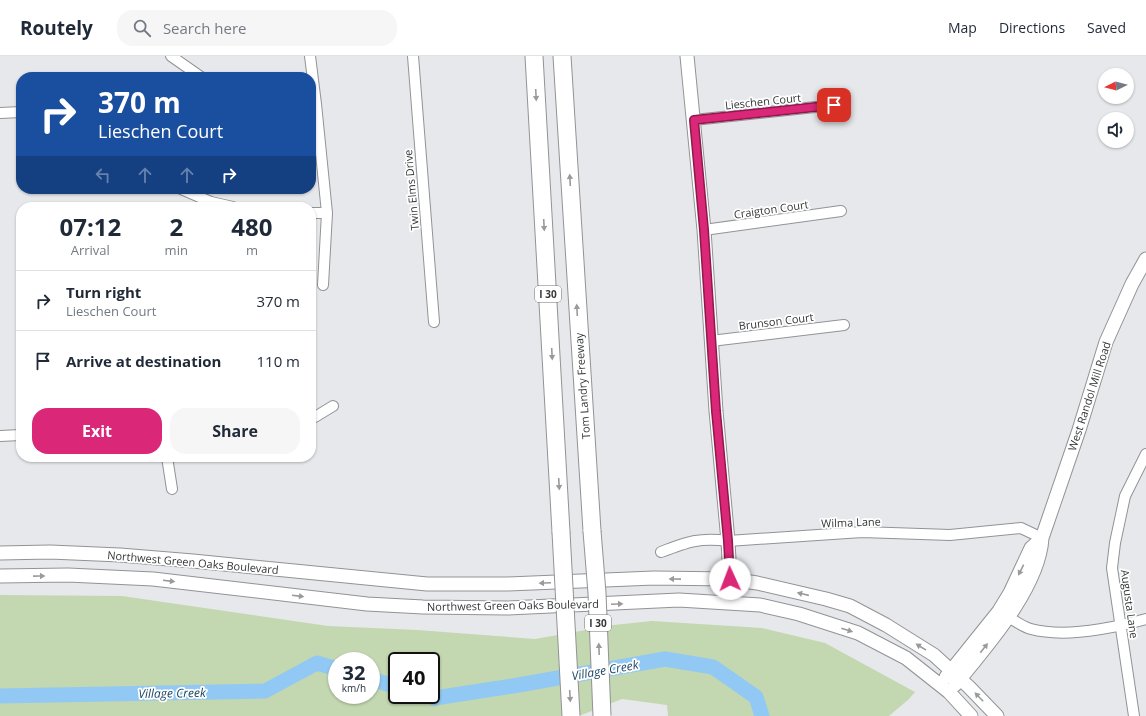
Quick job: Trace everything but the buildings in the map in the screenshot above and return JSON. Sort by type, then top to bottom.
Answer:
[{"type":"highway","name":"I 30","points":[[534,56],[571,716]]},
{"type":"highway","name":"Tom Landry Freeway","points":[[562,56],[597,593],[602,716]]},
{"type":"main road","points":[[687,56],[704,230],[716,411],[728,541],[730,579],[728,602]]},
{"type":"main road","name":"West Randol Mill Road","points":[[944,689],[1009,618],[1035,568],[1041,551],[1042,538],[1079,430],[1106,342],[1132,284],[1146,259]]},
{"type":"main road","name":"West Randol Mill Road","points":[[956,675],[1010,593],[1031,548],[1042,538]]},
{"type":"main road","name":"Northwest Green Oaks Boulevard","points":[[0,553],[50,552],[120,555],[427,584],[514,584],[654,578],[730,579],[757,583],[850,606],[886,624],[934,655],[997,716]]},
{"type":"main road","name":"Northwest Green Oaks Boulevard","points":[[0,576],[68,575],[153,579],[367,604],[423,607],[508,608],[678,600],[760,604],[799,614],[858,633],[906,658],[944,689],[971,716]]},
{"type":"street","points":[[171,56],[194,72]]},
{"type":"street","points":[[310,56],[311,72]]},
{"type":"street","name":"Twin Elms Drive","points":[[412,56],[434,322]]},
{"type":"street","name":"Lieschen Court","points":[[694,120],[834,105]]},
{"type":"street","points":[[0,113],[16,112]]},
{"type":"street","points":[[316,121],[327,213],[323,285]]},
{"type":"street","points":[[193,194],[211,202]]},
{"type":"street","name":"Craigton Court","points":[[704,230],[841,211]]},
{"type":"street","points":[[316,213],[327,213]]},
{"type":"street","name":"Brunson Court","points":[[711,341],[844,326]]},
{"type":"street","points":[[316,416],[333,406]]},
{"type":"street","points":[[0,436],[16,435]]},
{"type":"street","name":"Augusta Lane","points":[[1134,716],[1112,568],[1115,543],[1125,496],[1146,454]]},
{"type":"street","points":[[168,462],[172,489]]},
{"type":"street","name":"Wilma Lane","points":[[661,552],[697,540],[711,539],[728,541],[862,532],[950,536],[1021,528],[1042,538]]},
{"type":"street","points":[[1009,618],[1028,628],[1045,632],[1065,632],[1120,626],[1146,619]]},
{"type":"green space","points":[[0,595],[122,596],[328,626],[417,630],[535,639],[614,625],[652,621],[762,628],[825,643],[915,692],[889,716],[668,716],[667,705],[622,699],[579,716],[0,716]]},
{"type":"waterway","name":"Village Creek","points":[[440,697],[665,659],[713,667],[756,697],[762,716]]},
{"type":"waterway","name":"Village Creek","points":[[0,696],[265,691],[317,663],[328,666]]},
{"type":"waterway","name":"Village Creek","points":[[380,682],[388,684]]},
{"type":"route","points":[[730,579],[716,411],[704,230],[694,120],[834,105]]}]
